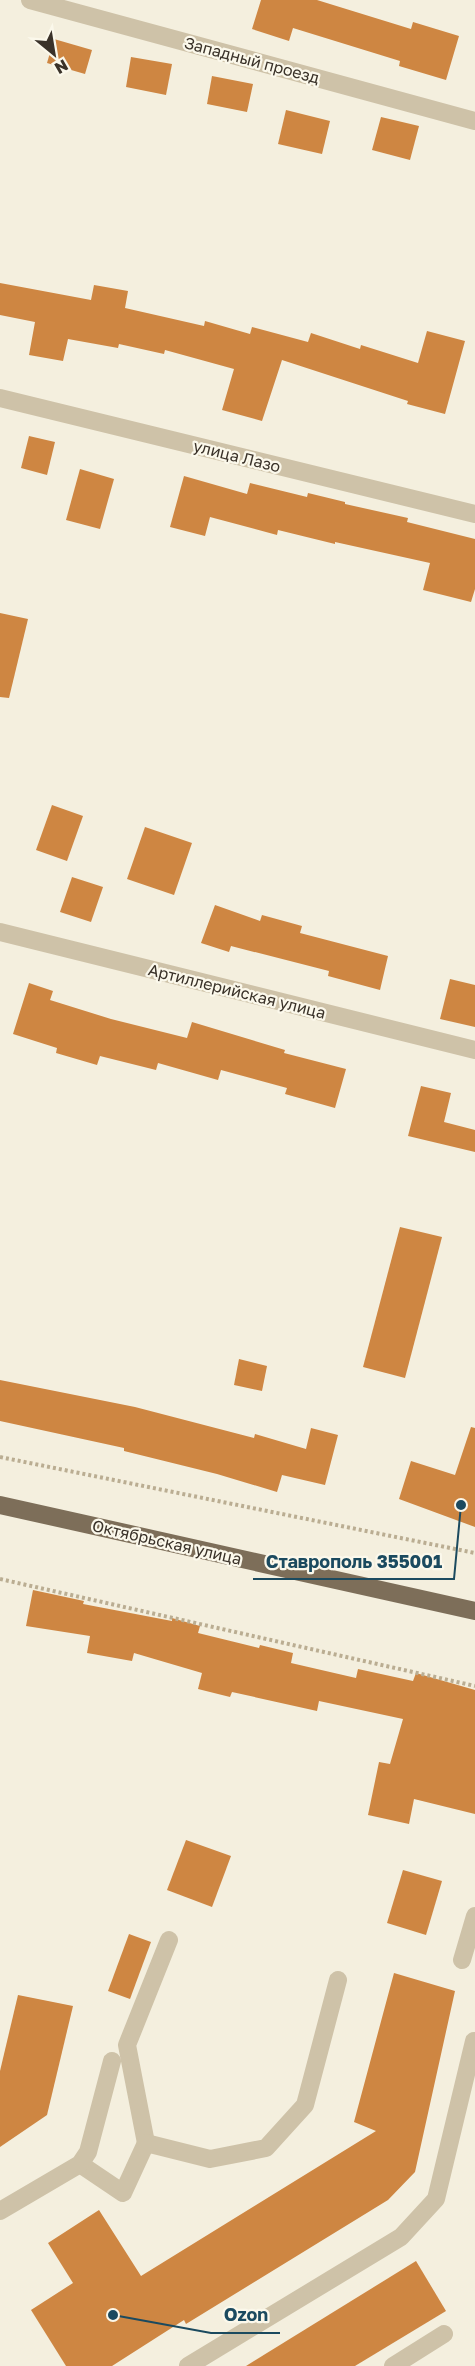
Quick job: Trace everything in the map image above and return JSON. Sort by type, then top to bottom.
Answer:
[{"type":"main road","name":"Октябрьская улица","points":[[0,1505],[475,1611]]},
{"type":"street","name":"Западный проезд","points":[[30,0],[475,121]]},
{"type":"street","name":"улица Лазо","points":[[0,398],[475,514]]},
{"type":"street","name":"Артиллерийская улица","points":[[0,932],[475,1050]]},
{"type":"street","points":[[462,1960],[475,1916]]},
{"type":"street","points":[[80,2164],[123,2193],[146,2143],[127,2045],[169,1940]]},
{"type":"street","points":[[146,2143],[210,2159],[266,2148],[305,2105],[338,1980]]},
{"type":"street","points":[[188,2366],[401,2237],[436,2199],[474,2041]]},
{"type":"street","points":[[0,2211],[80,2164],[88,2152],[112,2061]]},
{"type":"street","points":[[393,2366],[444,2334]]},
{"type":"path","points":[[0,1457],[475,1553]]},
{"type":"path","points":[[0,1580],[475,1686]]},
{"type":"building","points":[[261,0],[317,0],[411,29],[413,22],[459,36],[446,80],[399,66],[400,61],[293,28],[289,41],[252,29]]},
{"type":"building","points":[[54,39],[92,50],[85,74],[47,63]]},
{"type":"building","points":[[131,57],[172,64],[166,95],[126,87]]},
{"type":"building","points":[[212,76],[253,84],[247,112],[207,104]]},
{"type":"building","points":[[286,110],[330,121],[322,154],[278,144]]},
{"type":"building","points":[[381,117],[419,126],[410,160],[372,150]]},
{"type":"building","points":[[0,283],[91,300],[94,285],[128,291],[125,308],[204,326],[205,321],[250,334],[252,327],[308,342],[311,333],[360,349],[361,345],[418,363],[427,331],[465,341],[445,414],[407,404],[408,401],[282,360],[262,421],[222,410],[234,369],[165,350],[164,354],[119,344],[118,348],[68,339],[63,361],[29,355],[35,322],[0,315]]},
{"type":"building","points":[[29,436],[55,442],[47,475],[21,468]]},
{"type":"building","points":[[80,469],[114,479],[100,529],[66,520]]},
{"type":"building","points":[[184,476],[247,494],[250,483],[307,497],[308,493],[408,518],[407,522],[475,539],[475,589],[471,602],[423,590],[430,563],[278,530],[277,535],[210,517],[205,536],[170,527]]},
{"type":"building","points":[[0,613],[28,619],[9,698],[0,697]]},
{"type":"building","points":[[52,805],[83,816],[67,861],[36,850]]},
{"type":"building","points":[[145,827],[192,843],[174,895],[127,879]]},
{"type":"building","points":[[72,877],[103,887],[91,922],[60,912]]},
{"type":"building","points":[[215,905],[260,921],[262,915],[302,926],[300,933],[388,956],[380,990],[328,976],[329,971],[231,946],[229,952],[201,943]]},
{"type":"building","points":[[450,979],[475,985],[475,1027],[440,1019]]},
{"type":"building","points":[[29,983],[53,991],[50,1000],[111,1019],[187,1038],[192,1022],[285,1050],[284,1053],[346,1069],[335,1108],[285,1094],[287,1088],[221,1070],[218,1080],[158,1063],[156,1070],[100,1056],[97,1065],[56,1053],[57,1048],[13,1034]]},
{"type":"building","points":[[421,1086],[451,1093],[444,1122],[475,1130],[475,1152],[408,1136]]},
{"type":"building","points":[[400,1227],[442,1237],[405,1378],[363,1367]]},
{"type":"building","points":[[239,1359],[267,1366],[262,1391],[234,1385]]},
{"type":"building","points":[[0,1380],[135,1407],[254,1438],[255,1434],[306,1449],[311,1428],[338,1435],[325,1485],[282,1475],[277,1492],[217,1474],[124,1451],[124,1448],[0,1421]]},
{"type":"building","points":[[471,1427],[475,1428],[475,1527],[399,1499],[411,1461],[455,1475]]},
{"type":"building","points":[[33,1590],[84,1601],[83,1604],[172,1621],[172,1618],[200,1626],[198,1633],[259,1648],[260,1645],[293,1653],[291,1663],[356,1678],[358,1669],[413,1681],[416,1673],[475,1690],[475,1814],[414,1799],[409,1824],[368,1815],[379,1762],[390,1764],[403,1719],[319,1701],[317,1711],[232,1692],[230,1697],[198,1689],[202,1673],[134,1653],[132,1661],[87,1653],[90,1636],[26,1626]]},
{"type":"building","points":[[186,1840],[231,1856],[212,1907],[167,1890]]},
{"type":"building","points":[[403,1870],[442,1881],[426,1935],[387,1923]]},
{"type":"building","points":[[129,1934],[151,1942],[130,1999],[108,1991]]},
{"type":"building","points":[[394,1973],[455,1991],[415,2172],[388,2200],[186,2324],[184,2320],[112,2366],[66,2366],[31,2310],[73,2283],[48,2243],[99,2210],[141,2276],[376,2131],[354,2122]]},
{"type":"building","points":[[18,1995],[73,2006],[47,2115],[0,2147],[0,2071]]},
{"type":"building","points":[[416,2261],[446,2311],[355,2366],[246,2366]]},
{"type":"place","name":"Ставрополь 355001","points":[[461,1505]]},
{"type":"place","name":"Ozon","points":[[113,2315]]}]
